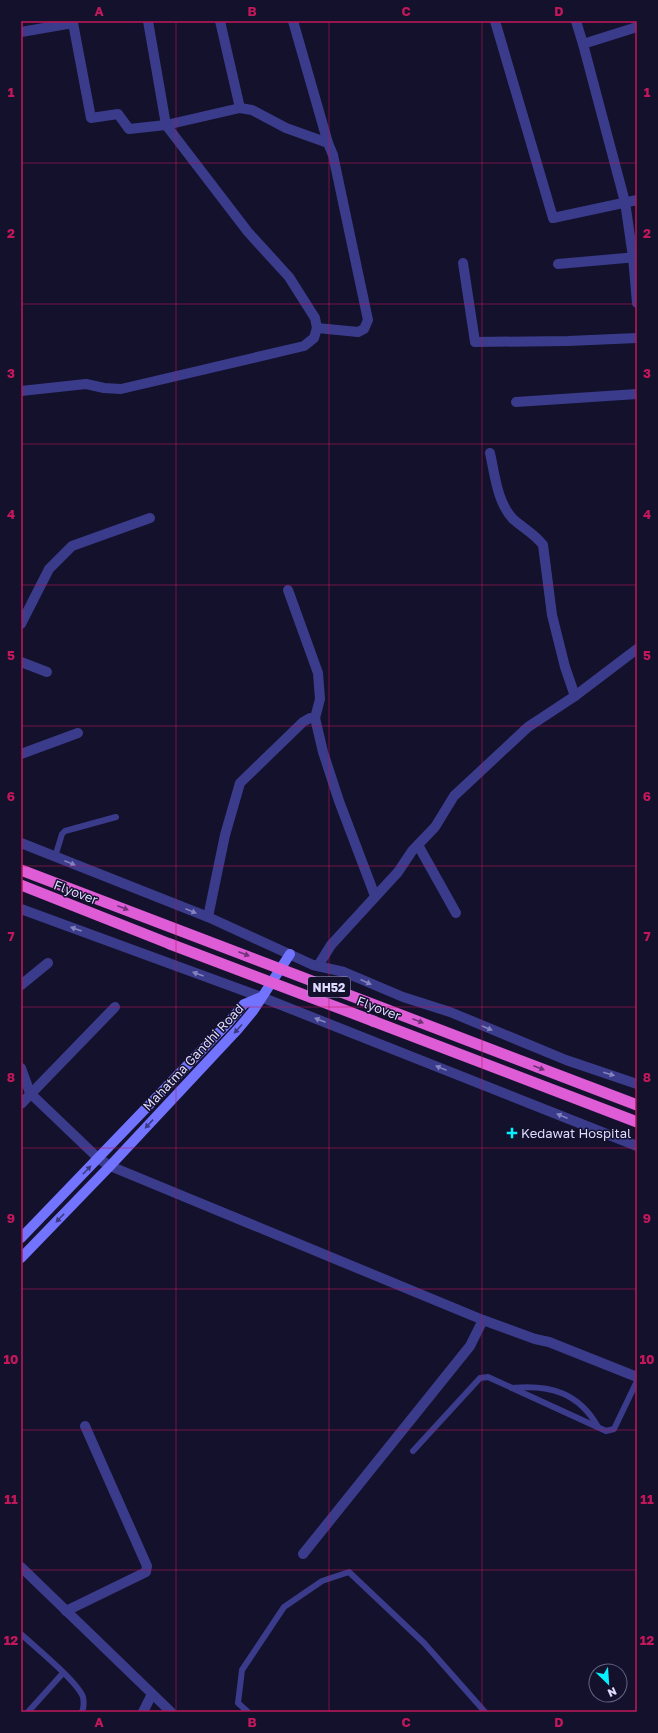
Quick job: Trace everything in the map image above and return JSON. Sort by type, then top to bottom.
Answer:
[{"type":"highway","name":"NH52","points":[[21,870],[637,1105]]},
{"type":"highway","name":"Flyover","points":[[21,885],[637,1122]]},
{"type":"main road","points":[[261,997],[290,954]]},
{"type":"main road","name":"Mahatma Gandhi Road","points":[[21,1238],[228,1023],[244,1004],[261,997]]},
{"type":"main road","name":"Mahatma Gandhi Road","points":[[21,1258],[110,1166],[238,1029],[254,1011],[261,997]]},
{"type":"street","points":[[21,391],[86,384],[104,388],[121,389],[304,346],[314,338],[317,328],[315,318],[289,277],[248,232],[166,125],[148,21]]},
{"type":"street","points":[[220,21],[240,108]]},
{"type":"street","points":[[293,21],[328,143],[333,155],[368,320],[364,329],[358,332],[317,328]]},
{"type":"street","points":[[494,21],[553,218],[637,200]]},
{"type":"street","points":[[576,21],[625,202],[635,257],[637,303]]},
{"type":"street","points":[[21,32],[73,23],[91,118],[118,114],[129,129],[166,125],[240,108],[252,110],[286,128],[328,143]]},
{"type":"street","points":[[583,44],[637,27]]},
{"type":"street","points":[[558,264],[635,257]]},
{"type":"street","points":[[463,263],[475,342],[568,341],[637,338]]},
{"type":"street","points":[[516,402],[637,394]]},
{"type":"street","points":[[490,453],[502,502],[513,518],[538,537],[543,545],[552,615],[565,667],[575,696]]},
{"type":"street","points":[[21,624],[49,569],[72,546],[150,518]]},
{"type":"street","points":[[288,590],[318,674],[320,699],[315,718],[323,752],[339,801],[375,896]]},
{"type":"street","points":[[318,966],[331,945],[398,872],[418,845],[434,827],[454,796],[528,727],[575,696],[637,648]]},
{"type":"street","points":[[21,662],[46,672]]},
{"type":"street","points":[[208,917],[225,836],[240,783],[303,722],[310,718],[315,718]]},
{"type":"street","points":[[21,754],[78,733]]},
{"type":"street","points":[[21,843],[208,917],[318,966],[344,972],[396,995],[450,1012],[566,1060],[637,1084]]},
{"type":"street","points":[[418,845],[456,913]]},
{"type":"street","points":[[21,909],[261,997],[637,1146]]},
{"type":"street","points":[[21,985],[48,963]]},
{"type":"street","points":[[21,1104],[115,1006]]},
{"type":"street","points":[[21,1068],[30,1093],[98,1158],[110,1166],[483,1320],[535,1339],[549,1342],[637,1377]]},
{"type":"street","points":[[303,1554],[470,1346],[483,1320]]},
{"type":"street","points":[[66,1611],[146,1572],[147,1566],[85,1426]]},
{"type":"street","points":[[21,1567],[171,1712]]},
{"type":"street","points":[[143,1712],[152,1694]]},
{"type":"lane","points":[[55,857],[62,834],[65,831],[116,817]]},
{"type":"lane","points":[[413,1451],[480,1378],[488,1377],[606,1431],[614,1429],[637,1381]]},
{"type":"lane","points":[[511,1388],[523,1387],[547,1389],[570,1396],[586,1409],[598,1428]]},
{"type":"lane","points":[[248,1712],[238,1703],[242,1670],[284,1607],[322,1581],[348,1572],[424,1643],[485,1712]]},
{"type":"lane","points":[[21,1634],[80,1691],[84,1706],[82,1712]]},
{"type":"lane","points":[[28,1712],[63,1673]]},
{"type":"place","name":"Kedawat Hospital","points":[[512,1133]]}]
